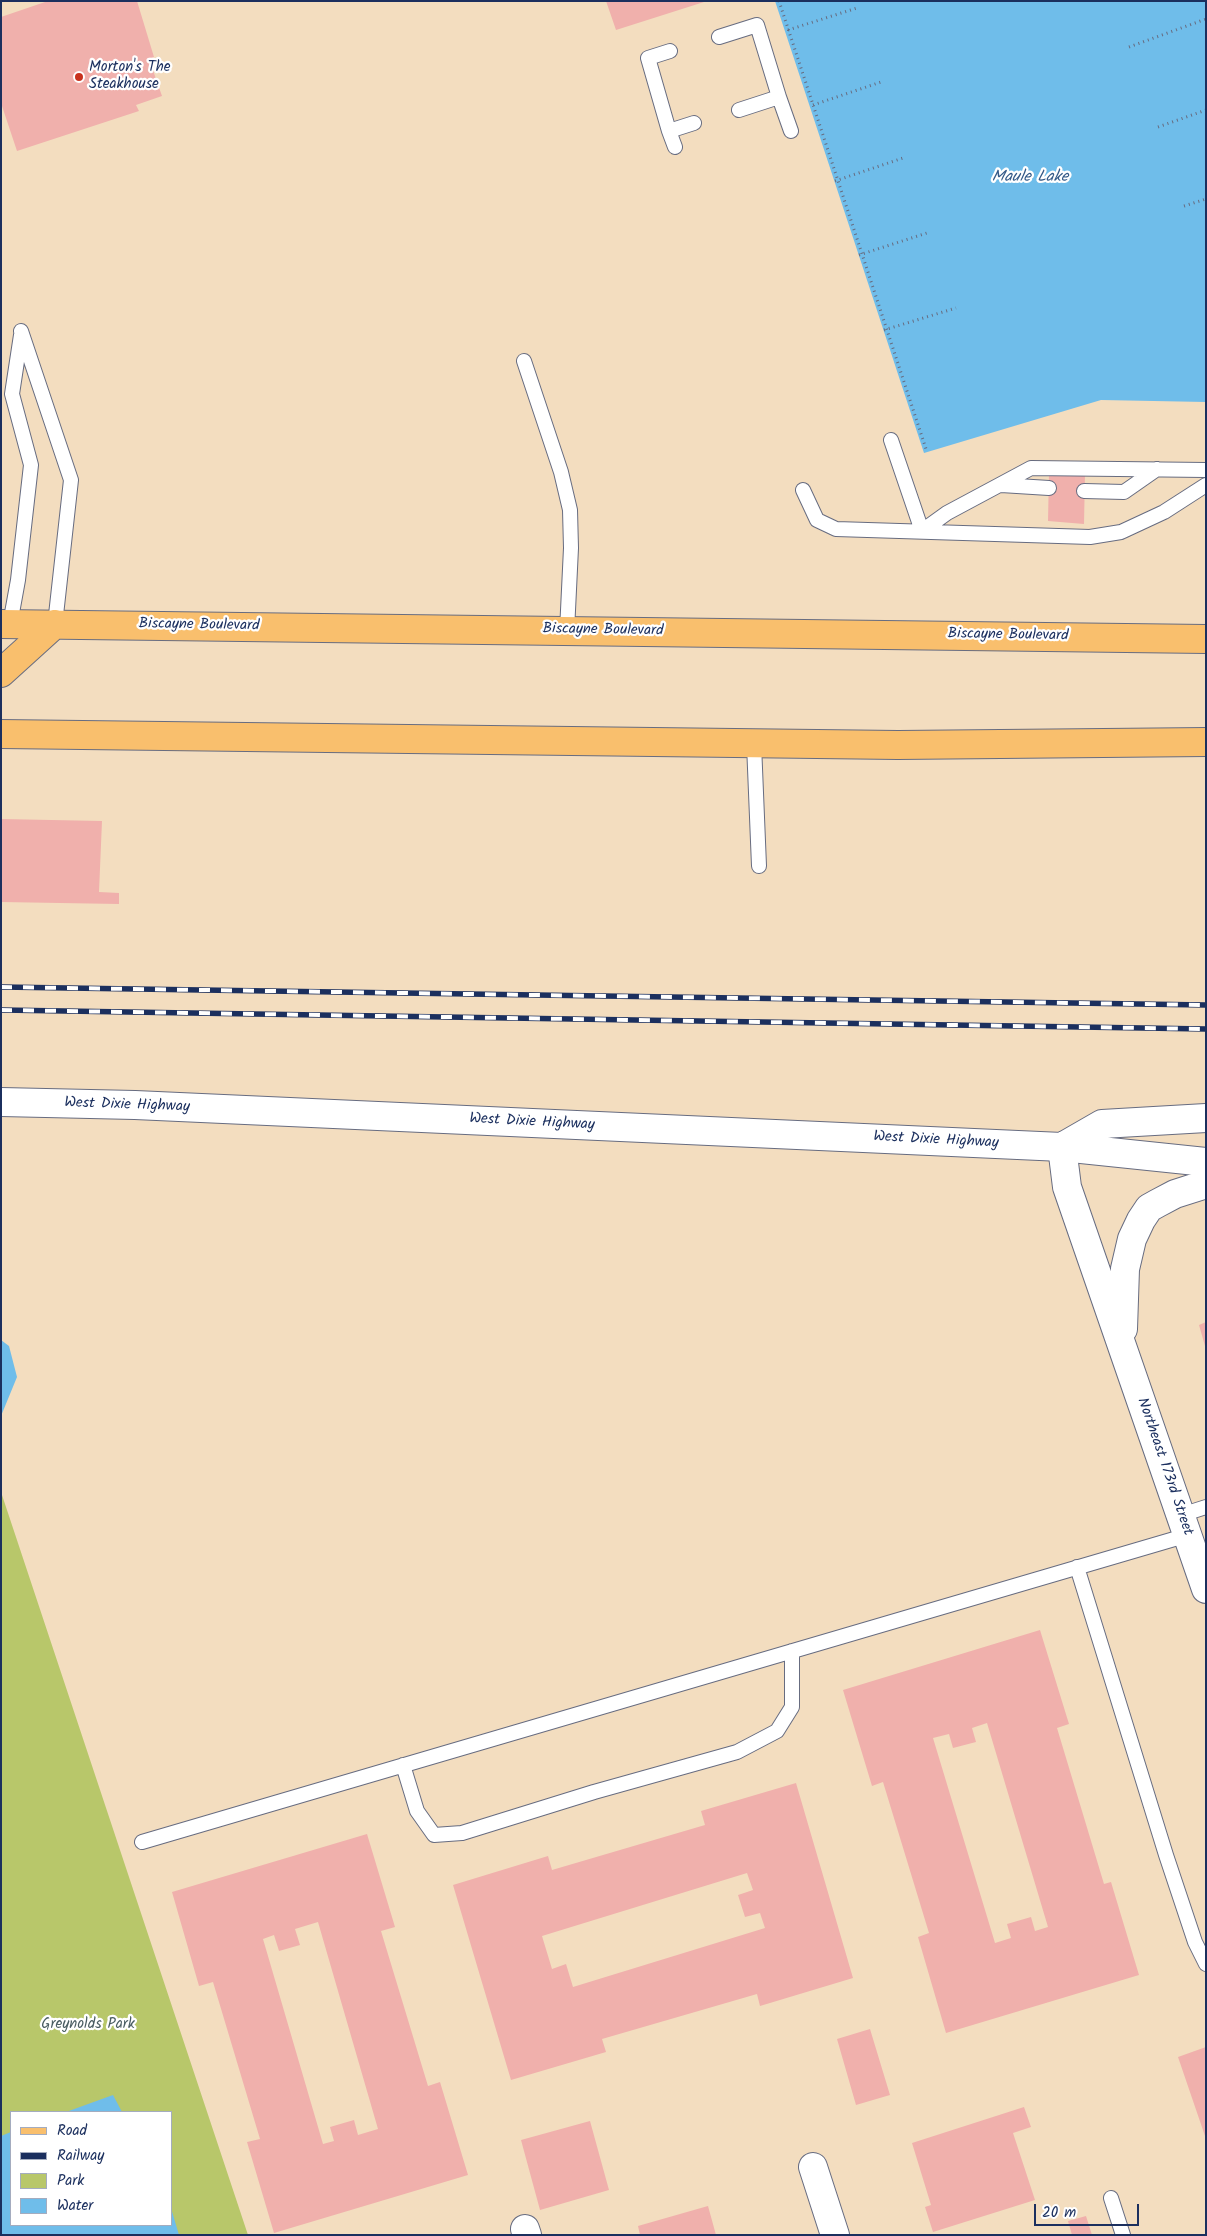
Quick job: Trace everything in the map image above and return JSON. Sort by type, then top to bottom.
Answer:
[{"type":"main road","name":"Biscayne Boulevard","points":[[6,624],[1206,638]]},
{"type":"main road","points":[[1,672],[55,624]]},
{"type":"main road","points":[[1,734],[898,745],[1206,742]]},
{"type":"street","name":"West Dixie Highway","points":[[1,1102],[134,1105],[1062,1147],[1206,1162]]},
{"type":"street","points":[[1062,1147],[1102,1124],[1206,1118]]},
{"type":"street","name":"Northeast 173rd Street","points":[[1062,1147],[1067,1186],[1122,1345],[1192,1519],[1206,1589]]},
{"type":"street","name":"Northeast 173rd Street","points":[[1122,1345],[1124,1270],[1132,1238],[1141,1220],[1149,1208],[1158,1203],[1176,1194],[1206,1184]]},
{"type":"street","points":[[813,2167],[835,2235]]},
{"type":"lane","points":[[719,36],[757,25],[791,131]]},
{"type":"lane","points":[[670,51],[648,58],[675,147]]},
{"type":"lane","points":[[739,110],[780,97]]},
{"type":"lane","points":[[669,131],[694,123]]},
{"type":"lane","points":[[6,624],[18,580],[31,465],[12,394],[21,332],[71,480],[55,624]]},
{"type":"lane","points":[[524,362],[561,472],[570,510],[572,548],[567,631]]},
{"type":"lane","points":[[891,440],[922,531]]},
{"type":"lane","points":[[922,531],[947,514],[1031,468],[1206,470]]},
{"type":"lane","points":[[1084,492],[1124,492],[1157,469]]},
{"type":"lane","points":[[1001,485],[1049,488]]},
{"type":"lane","points":[[803,490],[817,520],[836,529],[1080,537],[1121,532],[1164,512],[1206,485]]},
{"type":"lane","points":[[754,744],[759,866]]},
{"type":"lane","points":[[142,1842],[1078,1567],[1192,1519]]},
{"type":"lane","points":[[1078,1567],[1166,1855],[1195,1942],[1206,1964]]},
{"type":"lane","points":[[403,1765],[417,1811],[434,1836],[462,1833],[594,1792],[736,1752],[777,1731],[792,1707],[792,1651]]},
{"type":"lane","points":[[1111,2198],[1123,2235]]},
{"type":"path","points":[[779,1],[811,106],[927,452]]},
{"type":"path","points":[[787,31],[856,8]]},
{"type":"path","points":[[1130,46],[1206,19]]},
{"type":"path","points":[[811,106],[881,82]]},
{"type":"path","points":[[1158,127],[1206,110]]},
{"type":"path","points":[[836,180],[906,157]]},
{"type":"path","points":[[1184,206],[1206,199]]},
{"type":"path","points":[[860,255],[930,232]]},
{"type":"path","points":[[885,330],[956,308]]},
{"type":"green space","name":"Greynolds Park","points":[[1,1492],[248,2235],[1,2235]]},
{"type":"water","name":"Maule Lake","points":[[775,1],[1206,1],[1206,402],[1101,400],[924,453]]},
{"type":"water","points":[[1,1340],[9,1346],[17,1377],[1,1416]]},
{"type":"water","points":[[113,2095],[121,2111],[69,2111]]},
{"type":"water","points":[[10,2132],[10,2226],[172,2226],[172,2211],[179,2235],[1,2235],[1,2136]]},
{"type":"building","name":"Morton's The Steakhouse","points":[[48,1],[137,1],[154,57],[149,59],[162,96],[136,105],[139,111],[17,151],[1,103],[1,17]]},
{"type":"building","points":[[606,1],[704,1],[704,2],[616,30]]},
{"type":"building","points":[[1049,473],[1085,474],[1084,524],[1048,521]]},
{"type":"building","points":[[1,819],[102,821],[99,892],[119,893],[119,904],[1,902]]},
{"type":"building","points":[[1206,1322],[1206,1346],[1205,1346],[1199,1325]]},
{"type":"building","points":[[1040,1630],[1069,1724],[1057,1728],[1104,1884],[1111,1882],[1139,1975],[946,2033],[918,1937],[929,1933],[883,1782],[872,1786],[843,1690]],"holes":[[[987,1723],[1048,1927],[1035,1931],[1031,1917],[1007,1924],[1011,1938],[995,1943],[933,1738],[949,1734],[953,1748],[976,1742],[972,1728]]]},
{"type":"building","points":[[796,1783],[853,1978],[760,2006],[757,1994],[602,2039],[606,2052],[511,2080],[453,1885],[548,1856],[552,1870],[705,1825],[701,1811]],"holes":[[[747,1873],[753,1890],[738,1895],[745,1917],[760,1913],[765,1928],[573,1987],[566,1964],[552,1969],[542,1936]]]},
{"type":"building","points":[[367,1834],[395,1927],[381,1931],[428,2086],[440,2082],[468,2175],[274,2233],[247,2142],[260,2139],[213,1982],[199,1986],[172,1892]],"holes":[[[318,1922],[378,2129],[358,2135],[354,2120],[330,2127],[334,2141],[323,2144],[263,1939],[274,1935],[279,1951],[300,1945],[295,1929]]]},
{"type":"building","points":[[870,2029],[890,2095],[856,2105],[837,2039]]},
{"type":"building","points":[[1206,2047],[1206,2136],[1205,2136],[1178,2057]]},
{"type":"building","points":[[1024,2107],[1031,2127],[1013,2133],[1035,2200],[933,2232],[925,2207],[931,2205],[912,2143]]},
{"type":"building","points":[[590,2121],[609,2190],[540,2210],[521,2140]]},
{"type":"building","points":[[708,2206],[716,2235],[640,2235],[638,2226]]},
{"type":"building","points":[[1086,2216],[1092,2235],[1072,2235],[1068,2221]]},
{"type":"railway","points":[[1,987],[1206,1005]]},
{"type":"railway","points":[[1,1010],[1206,1029]]},
{"type":"place","name":"Morton's The Steakhouse","points":[[79,77]]}]
